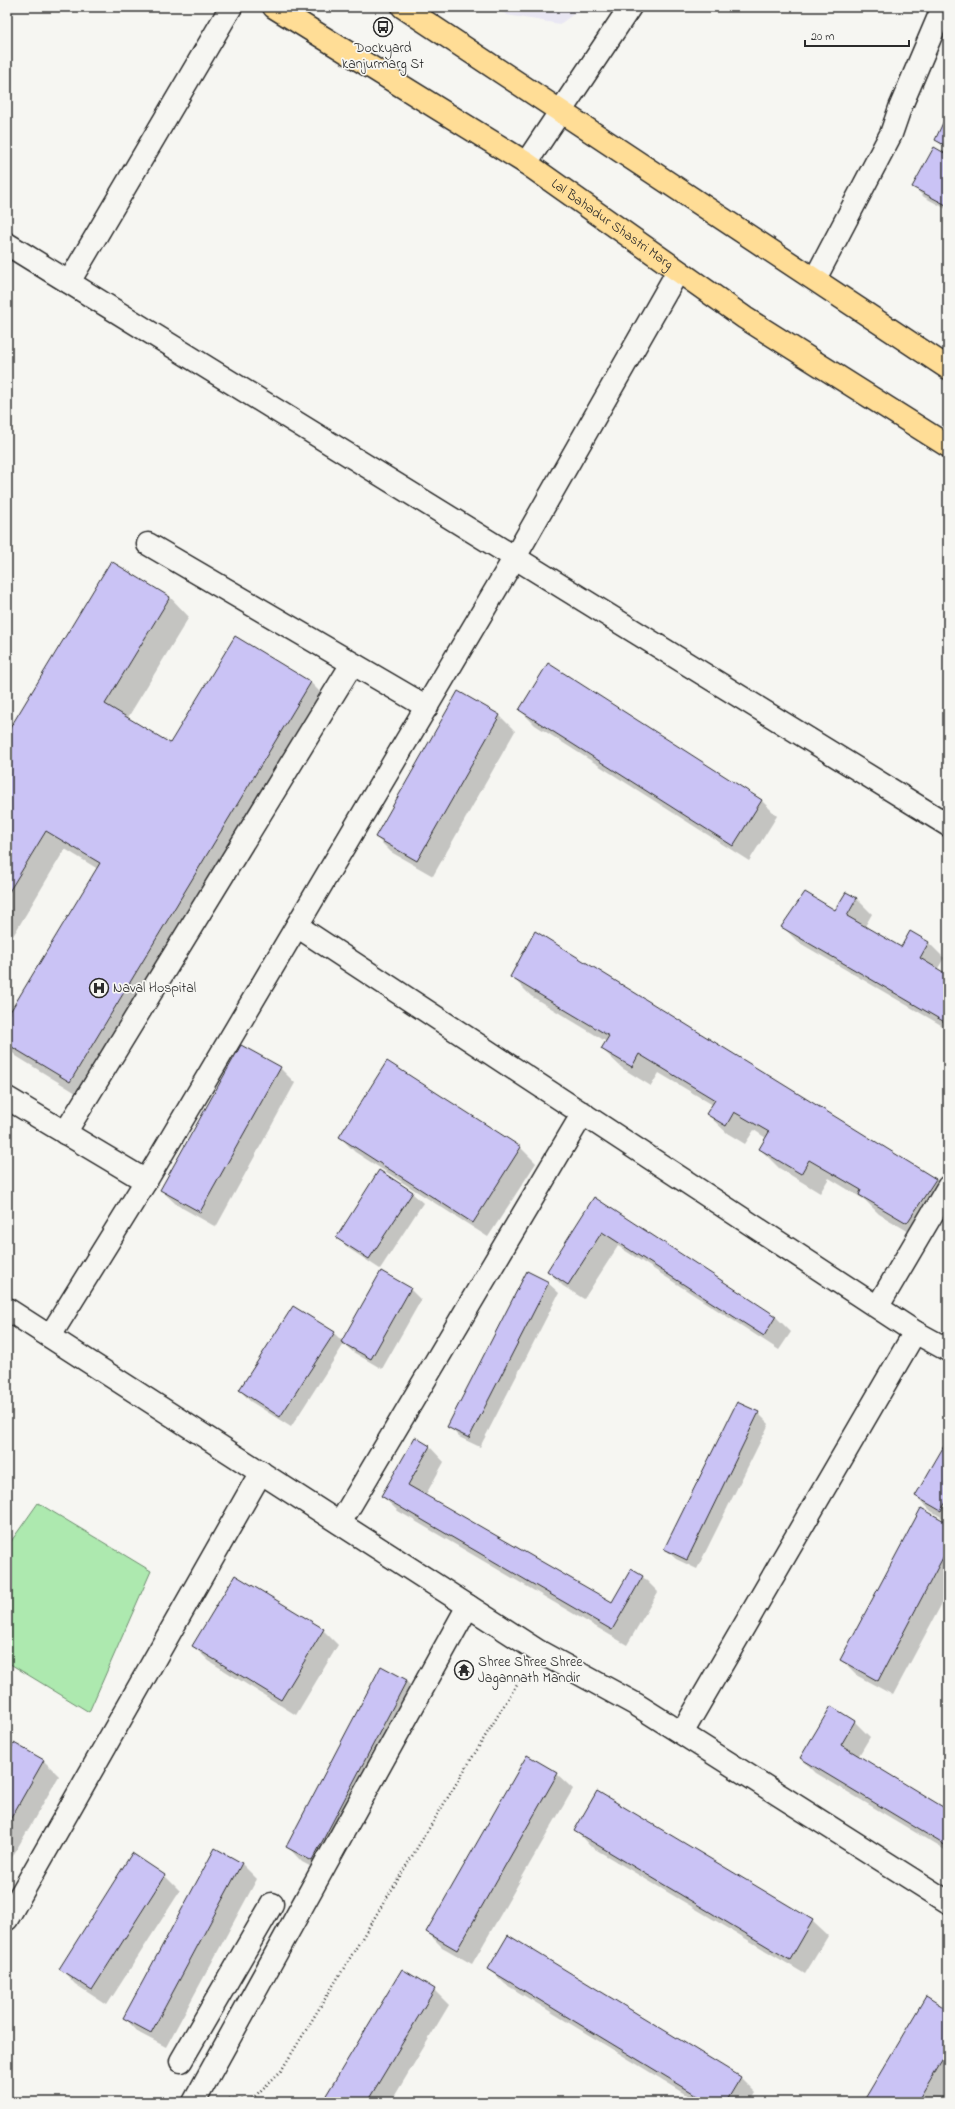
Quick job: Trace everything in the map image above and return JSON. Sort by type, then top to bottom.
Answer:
[{"type":"main road","name":"Lal Bahadur Shastri Marg","points":[[274,7],[526,163],[745,318],[948,446]]},
{"type":"main road","points":[[403,7],[948,368]]},
{"type":"street","points":[[69,282],[231,7]]},
{"type":"street","points":[[526,163],[630,7]]},
{"type":"street","points":[[815,279],[891,134],[900,108],[943,7]]},
{"type":"street","points":[[7,244],[948,825]]},
{"type":"street","points":[[50,1336],[146,1181],[427,707],[515,557],[678,271]]},
{"type":"street","points":[[148,544],[427,707]]},
{"type":"street","points":[[65,1133],[352,664]]},
{"type":"street","points":[[297,926],[916,1332],[947,1347]]},
{"type":"street","points":[[7,1098],[146,1181]]},
{"type":"street","points":[[340,1523],[583,1113]]},
{"type":"street","points":[[878,1306],[948,1186]]},
{"type":"street","points":[[7,1309],[538,1651],[637,1704],[948,1902]]},
{"type":"street","points":[[682,1734],[916,1332]]},
{"type":"street","points":[[7,1919],[261,1472]]},
{"type":"street","points":[[199,2093],[468,1606]]},
{"type":"street","points":[[181,2061],[272,1904]]},
{"type":"street","points":[[254,1936],[278,1950]]},
{"type":"street","points":[[208,2015],[233,2030]]},
{"type":"path","points":[[199,2093],[228,2099],[250,2101],[281,2071],[538,1651]]},
{"type":"shaded area","points":[[494,7],[583,7],[560,24],[507,15]]},
{"type":"green space","points":[[38,1503],[151,1571],[89,1712],[7,1662],[7,1547]]},
{"type":"building","points":[[948,112],[948,147],[935,140]]},
{"type":"building","points":[[934,147],[948,155],[948,206],[912,187]]},
{"type":"building","points":[[111,561],[170,597],[105,704],[170,743],[235,636],[311,682],[70,1082],[7,1044],[7,1017],[100,863],[46,831],[7,895],[7,733]]},
{"type":"building","points":[[548,663],[762,800],[733,846],[519,710]]},
{"type":"building","points":[[458,691],[500,715],[417,861],[375,837]]},
{"type":"building","points":[[805,892],[835,910],[846,892],[857,898],[847,916],[901,947],[910,931],[929,942],[920,958],[948,975],[948,1024],[781,927]]},
{"type":"building","points":[[535,931],[936,1179],[907,1223],[859,1195],[861,1190],[809,1160],[801,1174],[759,1149],[769,1132],[734,1112],[726,1126],[706,1114],[715,1100],[639,1054],[632,1067],[601,1049],[609,1036],[510,977]]},
{"type":"building","points":[[241,1045],[281,1067],[200,1212],[160,1190]]},
{"type":"building","points":[[387,1061],[521,1147],[473,1223],[339,1137]]},
{"type":"building","points":[[379,1170],[413,1192],[369,1259],[336,1238]]},
{"type":"building","points":[[594,1197],[776,1316],[764,1336],[602,1232],[568,1285],[547,1271]]},
{"type":"building","points":[[381,1271],[411,1288],[371,1359],[341,1342]]},
{"type":"building","points":[[527,1271],[549,1282],[469,1438],[447,1427]]},
{"type":"building","points":[[293,1306],[335,1332],[280,1417],[239,1390]]},
{"type":"building","points":[[737,1402],[759,1412],[687,1560],[664,1549]]},
{"type":"building","points":[[415,1437],[430,1446],[408,1485],[612,1602],[631,1569],[643,1576],[612,1630],[381,1496]]},
{"type":"building","points":[[948,1439],[948,1498],[941,1511],[915,1496]]},
{"type":"building","points":[[921,1508],[948,1523],[948,1548],[878,1681],[840,1660]]},
{"type":"building","points":[[235,1575],[324,1629],[281,1700],[192,1646]]},
{"type":"building","points":[[381,1666],[407,1680],[312,1861],[286,1847]]},
{"type":"building","points":[[831,1706],[855,1721],[841,1745],[948,1810],[948,1847],[800,1758]]},
{"type":"building","points":[[14,1743],[44,1760],[7,1825],[7,1755]]},
{"type":"building","points":[[527,1755],[558,1773],[457,1950],[426,1932]]},
{"type":"building","points":[[597,1791],[813,1920],[790,1960],[574,1831]]},
{"type":"building","points":[[215,1848],[242,1863],[151,2033],[123,2018]]},
{"type":"building","points":[[132,1853],[165,1875],[92,1990],[59,1969]]},
{"type":"building","points":[[508,1935],[741,2077],[726,2102],[708,2102],[488,1969]]},
{"type":"building","points":[[402,1969],[435,1989],[367,2102],[322,2102]]},
{"type":"building","points":[[926,1996],[948,2010],[948,2050],[917,2102],[863,2102]]},
{"type":"place","name":"Dockyard kanjurmarg St","points":[[383,27]]},
{"type":"place","name":"Naval Hospital","points":[[99,988]]},
{"type":"place","name":"Shree Shree Shree Jagannath Mandir","points":[[464,1670]]}]
